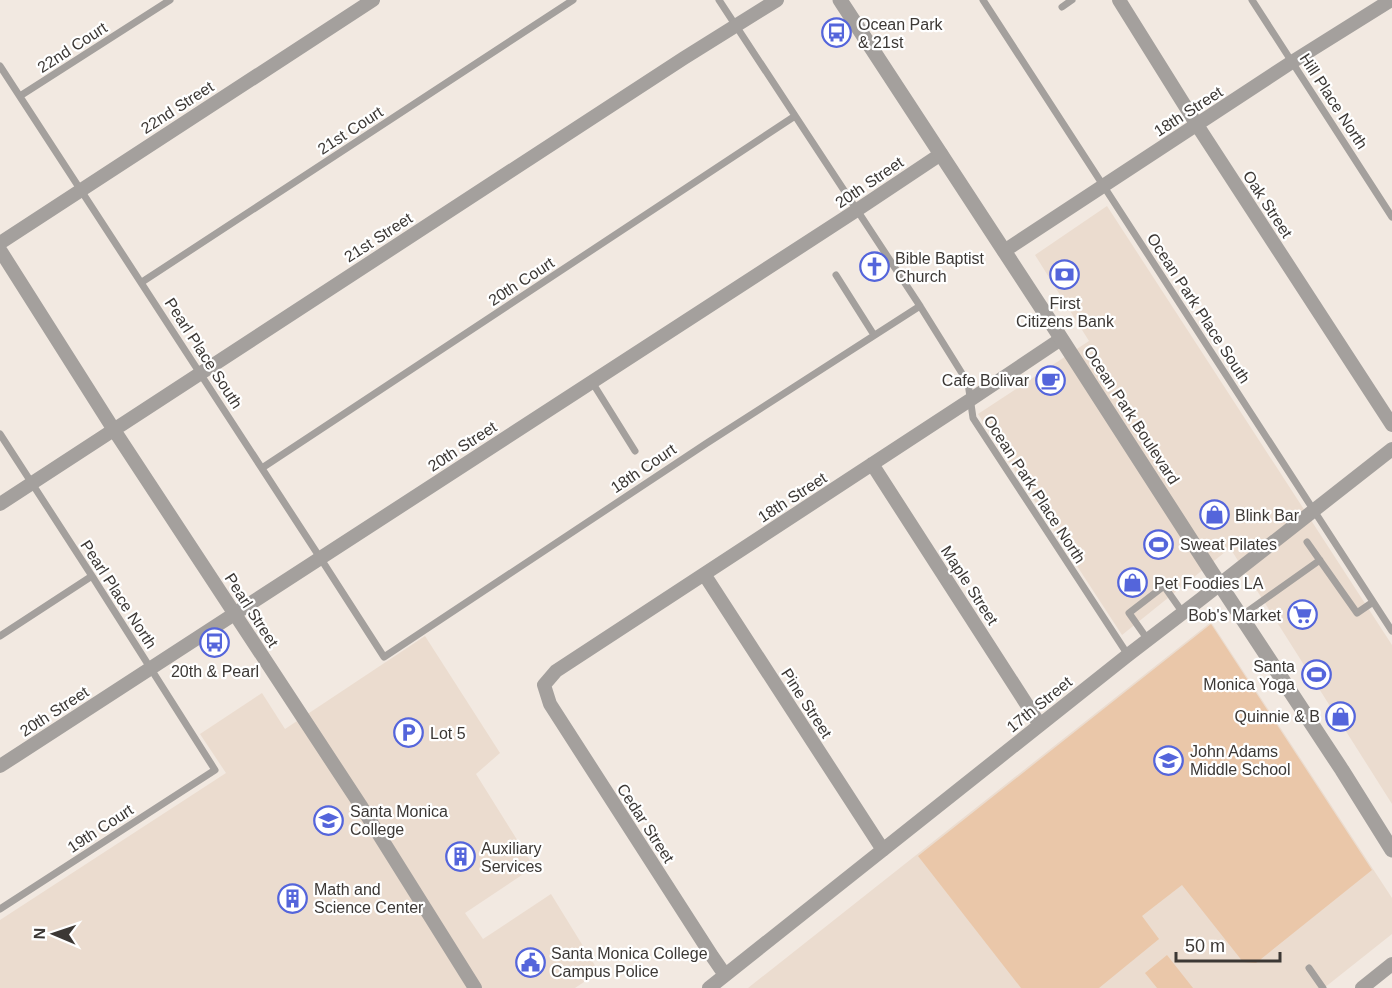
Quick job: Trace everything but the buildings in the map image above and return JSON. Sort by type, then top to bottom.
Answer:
[{"type":"street","name":"22nd Street","points":[[0,243],[373,0]]},
{"type":"street","name":"21st Street","points":[[0,504],[684,58],[777,0]]},
{"type":"street","name":"Ocean Park Boulevard","points":[[840,0],[1392,850]]},
{"type":"street","name":"Oak Street","points":[[1119,0],[1197,125],[1392,425]]},
{"type":"street","name":"18th Street","points":[[1004,251],[1292,62],[1389,3]]},
{"type":"street","name":"20th Street","points":[[0,766],[941,154]]},
{"type":"street","name":"Pearl Street","points":[[0,250],[114,430],[398,864],[475,988]]},
{"type":"street","name":"18th Street","points":[[543,685],[556,670],[1061,339]]},
{"type":"street","name":"17th Street","points":[[709,988],[1128,655],[1392,449]]},
{"type":"street","name":"Maple Street","points":[[872,464],[1040,725]]},
{"type":"street","name":"Pine Street","points":[[704,574],[883,850]]},
{"type":"street","name":"Cedar Street","points":[[543,685],[550,704],[711,956],[726,975]]},
{"type":"street","points":[[1369,986],[1392,964]]},
{"type":"lane","name":"22nd Court","points":[[20,96],[170,0]]},
{"type":"lane","name":"21st Court","points":[[142,282],[573,0]]},
{"type":"lane","name":"Ocean Park Place North","points":[[719,0],[920,306],[968,383],[973,418],[1128,655]]},
{"type":"lane","name":"Ocean Park Place South","points":[[983,0],[1392,631]]},
{"type":"lane","points":[[1062,7],[1072,0]]},
{"type":"lane","name":"Hill Place North","points":[[1252,0],[1392,218]]},
{"type":"lane","name":"Pearl Place South","points":[[0,66],[384,657]]},
{"type":"lane","name":"20th Court","points":[[262,468],[795,116]]},
{"type":"lane","points":[[836,275],[874,335]]},
{"type":"lane","name":"18th Court","points":[[384,657],[706,443],[920,306]]},
{"type":"lane","points":[[592,382],[635,451]]},
{"type":"lane","name":"Pearl Place North","points":[[0,434],[215,770]]},
{"type":"lane","points":[[1307,542],[1357,613],[1373,602]]},
{"type":"lane","points":[[1241,616],[1320,560]]},
{"type":"lane","points":[[0,636],[92,576]]},
{"type":"lane","points":[[1148,640],[1129,613],[1164,586],[1183,613]]},
{"type":"lane","name":"19th Court","points":[[0,909],[215,770]]},
{"type":"lane","points":[[1309,968],[1323,988]]},
{"type":"shaded area","points":[[1107,206],[1392,645],[1392,804],[1230,548],[1122,635],[978,414],[1089,341],[1035,255]]},
{"type":"shaded area","name":"John Adams Middle School","points":[[1211,622],[1392,898],[1392,934],[1324,988],[748,988]]},
{"type":"shaded area","name":"John Adams Middle School","points":[[1211,624],[1372,870],[1256,963],[1243,962],[1182,885],[1142,916],[1159,939],[1099,988],[1021,988],[918,856]]},
{"type":"shaded area","name":"Santa Monica College","points":[[425,636],[500,753],[476,774],[534,867],[465,913],[483,939],[551,894],[599,972],[575,988],[0,988],[0,920],[226,773],[200,734],[262,693],[285,729]]},
{"type":"shaded area","points":[[1167,955],[1193,988],[1157,988],[1145,973]]},
{"type":"place","name":"Ocean Park & 21st","points":[[837,33]]},
{"type":"place","name":"Bible Baptist Church","points":[[874,267]]},
{"type":"place","name":"First Citizens Bank","points":[[1065,275]]},
{"type":"place","name":"Cafe Bolivar","points":[[1050,380]]},
{"type":"place","name":"Blink Bar","points":[[1214,515]]},
{"type":"place","name":"Sweat Pilates","points":[[1159,544]]},
{"type":"place","name":"Pet Foodies LA","points":[[1133,583]]},
{"type":"place","name":"Bob's Market","points":[[1302,615]]},
{"type":"place","name":"20th & Pearl","points":[[215,643]]},
{"type":"place","name":"Santa Monica Yoga","points":[[1316,675]]},
{"type":"place","name":"Quinnie & B","points":[[1341,716]]},
{"type":"place","name":"Lot 5","points":[[409,733]]},
{"type":"place","name":"John Adams Middle School","points":[[1169,760]]},
{"type":"place","name":"Santa Monica College","points":[[329,820]]},
{"type":"place","name":"Auxiliary Services","points":[[460,857]]},
{"type":"place","name":"Math and Science Center","points":[[293,898]]},
{"type":"place","name":"Santa Monica College Campus Police","points":[[530,962]]}]
